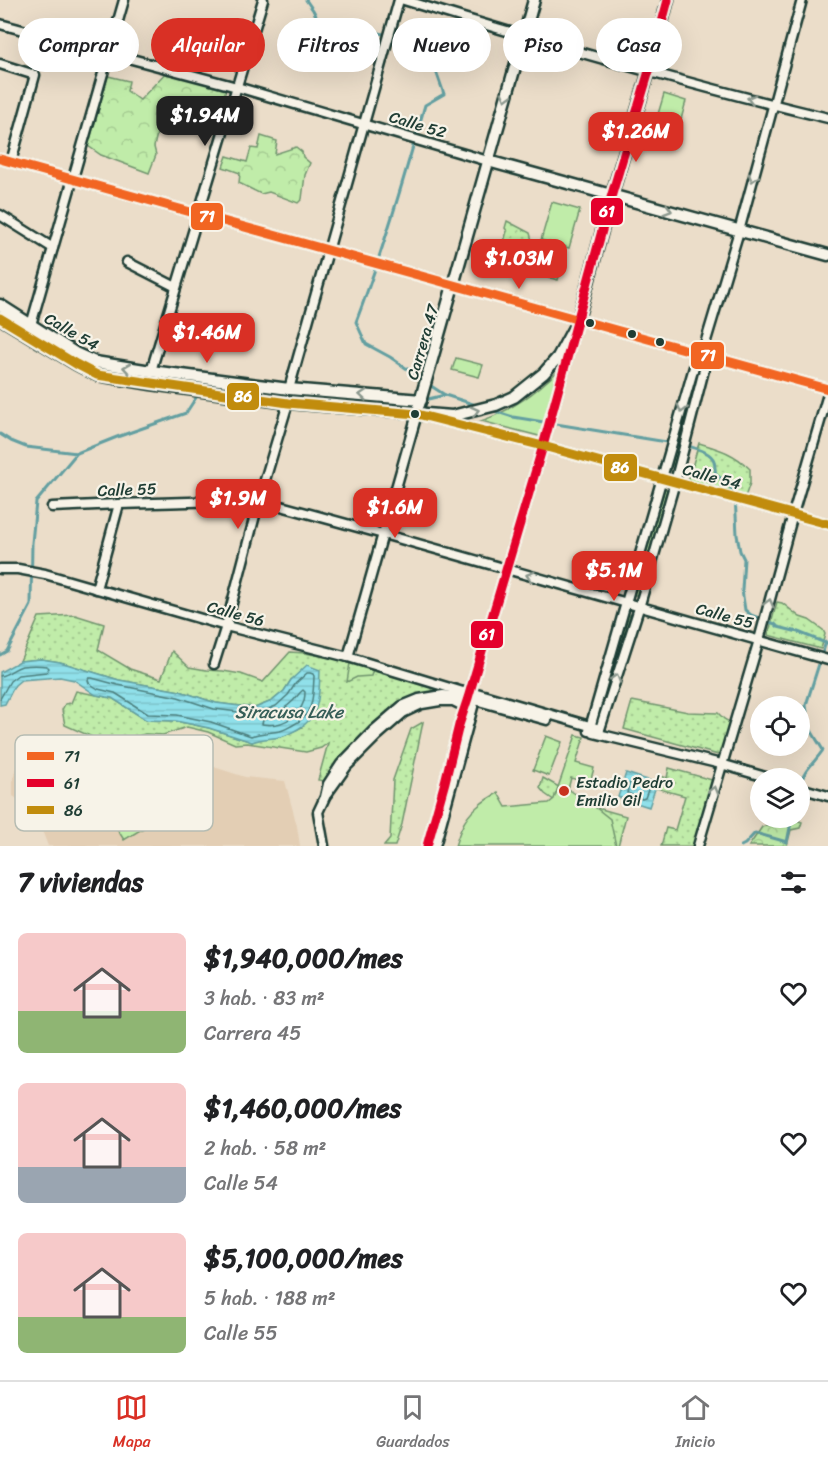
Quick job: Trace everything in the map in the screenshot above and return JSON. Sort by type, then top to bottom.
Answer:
[{"type":"main road","name":"Carrera 47","points":[[529,18],[534,0]]},
{"type":"main road","points":[[663,18],[668,0]]},
{"type":"main road","name":"Carrera 47","points":[[417,414],[513,72]]},
{"type":"main road","points":[[417,414],[452,416],[496,405],[514,397],[544,373],[558,357],[578,320],[612,194],[649,72]]},
{"type":"main road","name":"Calle 52","points":[[488,161],[828,255]]},
{"type":"main road","name":"Calle 54","points":[[0,305],[75,353],[95,362],[290,389],[421,400]]},
{"type":"main road","name":"Calle 54","points":[[0,318],[97,375],[288,403],[417,414]]},
{"type":"street","points":[[119,18],[124,0]]},
{"type":"street","points":[[151,371],[263,0]]},
{"type":"street","points":[[290,389],[399,0]]},
{"type":"street","points":[[404,0],[503,31]]},
{"type":"street","points":[[590,729],[693,367],[702,354],[739,231],[802,0]]},
{"type":"street","name":"Calle 52","points":[[0,24],[18,29]]},
{"type":"street","name":"Calle 52","points":[[139,61],[237,87],[488,161]]},
{"type":"street","points":[[0,64],[35,75],[11,162]]},
{"type":"street","points":[[31,325],[104,72]]},
{"type":"street","points":[[653,72],[828,118]]},
{"type":"street","points":[[0,159],[702,354],[828,392],[759,640],[698,846]]},
{"type":"street","points":[[0,215],[53,248]]},
{"type":"street","points":[[127,262],[176,287]]},
{"type":"street","points":[[435,846],[459,725],[507,569],[578,320]]},
{"type":"street","points":[[600,731],[639,608],[675,482],[704,370],[702,354]]},
{"type":"street","points":[[214,664],[288,403]]},
{"type":"street","name":"Calle 54","points":[[417,414],[828,524]]},
{"type":"street","name":"Carrera 47","points":[[348,657],[417,414]]},
{"type":"street","name":"Calle 55","points":[[52,507],[259,501],[828,660]]},
{"type":"street","points":[[96,589],[119,504]]},
{"type":"street","name":"Calle 56","points":[[0,569],[18,569],[45,574],[226,626],[348,657],[469,697],[750,772]]},
{"type":"street","points":[[324,846],[318,813],[328,783],[341,764],[373,731],[402,706],[419,699],[443,695],[469,697]]},
{"type":"street","points":[[427,846],[448,782]]},
{"type":"street","points":[[810,791],[828,796]]},
{"type":"shaded area","points":[[213,766],[245,777],[285,781],[300,846],[48,846],[42,831],[213,831]]},
{"type":"shaded area","points":[[15,773],[15,797],[13,796]]},
{"type":"green space","points":[[166,72],[174,72],[226,89],[219,117],[190,108],[168,115],[166,126],[158,129],[154,147],[156,155],[149,173],[101,155],[88,146],[108,76],[129,81],[127,91],[140,100]]},
{"type":"green space","points":[[664,94],[686,101],[676,138],[653,131]]},
{"type":"green space","points":[[261,136],[277,141],[275,154],[296,147],[310,163],[305,175],[302,199],[298,203],[269,192],[261,194],[239,183],[240,173],[223,167],[227,156],[247,162],[251,148],[258,149]]},
{"type":"green space","points":[[552,202],[580,210],[569,248],[541,240]]},
{"type":"green space","points":[[507,221],[530,233],[533,244],[530,259],[561,269],[558,280],[498,264],[507,231],[505,228]]},
{"type":"green space","points":[[456,358],[483,365],[479,377],[452,370]]},
{"type":"green space","points":[[559,370],[543,437],[481,421],[523,400]]},
{"type":"green space","points":[[695,371],[701,372],[675,466],[670,464]]},
{"type":"green space","points":[[699,443],[732,455],[750,469],[750,483],[745,497],[688,481]]},
{"type":"green space","points":[[662,488],[669,490],[639,596],[632,594]]},
{"type":"green space","points":[[777,602],[823,630],[825,634],[821,649],[768,635]]},
{"type":"green space","points":[[625,614],[630,615],[599,720],[594,719]]},
{"type":"green space","points":[[75,615],[104,624],[98,650],[130,669],[161,679],[172,651],[189,667],[241,674],[263,682],[290,652],[353,662],[461,693],[420,698],[330,782],[318,780],[328,743],[321,748],[306,752],[247,743],[235,744],[208,732],[187,727],[163,735],[88,735],[65,725],[62,710],[65,704],[71,703],[76,691],[112,698],[146,720],[176,721],[209,728],[252,742],[281,737],[302,727],[291,680],[284,691],[272,701],[255,708],[216,703],[180,691],[119,680],[60,662],[41,659],[20,661],[39,617]]},
{"type":"green space","points":[[350,663],[373,669],[371,676],[357,677],[347,682]]},
{"type":"green space","points":[[632,701],[688,712],[718,713],[731,723],[722,756],[624,729]]},
{"type":"green space","points":[[423,722],[402,824],[395,846],[384,846],[390,839],[393,780],[411,729]]},
{"type":"green space","name":"Estadio Pedro Emilio Gil","points":[[576,735],[584,737],[576,763],[594,768],[590,783],[571,778],[568,789],[610,819],[616,846],[455,846],[461,829],[472,811],[498,793],[506,807],[549,803],[554,799]]},
{"type":"green space","points":[[546,736],[562,742],[549,776],[533,770]]},
{"type":"green space","points":[[669,768],[712,780],[693,846],[661,846],[666,828],[675,830],[685,796],[656,788],[660,776],[667,778]]},
{"type":"green space","points":[[543,778],[594,807],[626,816],[618,846],[602,846],[558,803],[545,794],[540,788]]},
{"type":"green space","points":[[761,828],[800,828],[791,830],[787,846],[749,846]]},
{"type":"green space","points":[[118,831],[139,831],[124,840]]},
{"type":"water","name":"Siracusa Lake","points":[[41,659],[60,662],[119,680],[180,691],[216,703],[255,708],[272,701],[307,665],[320,670],[319,696],[315,711],[306,724],[284,736],[252,742],[209,728],[176,721],[146,720],[112,698],[96,695],[74,680],[60,677],[21,680],[15,685],[5,704],[0,705],[0,672],[20,661]]},
{"type":"water","points":[[626,773],[657,783],[649,807],[618,797]]},
{"type":"waterway","points":[[306,0],[322,27],[351,26],[427,45],[444,94],[425,105],[384,241],[356,322],[366,344],[390,357],[423,380]]},
{"type":"waterway","points":[[202,388],[205,384],[263,391]]},
{"type":"waterway","points":[[428,384],[445,395],[476,405]]},
{"type":"waterway","points":[[0,434],[26,447],[77,453],[186,413],[199,393]]},
{"type":"waterway","points":[[299,395],[398,406],[408,404]]},
{"type":"waterway","points":[[424,400],[445,395]]},
{"type":"waterway","points":[[491,410],[513,417],[685,445],[709,455],[714,461],[716,475],[727,482],[735,495],[737,535],[744,559],[742,590],[745,610],[778,627],[828,644]]},
{"type":"waterway","points":[[0,655],[7,651],[31,605],[32,543],[36,502],[76,454]]},
{"type":"waterway","points":[[808,768],[823,750],[809,727],[806,705],[826,642]]},
{"type":"waterway","points":[[741,846],[755,833],[787,842],[790,828]]},
{"type":"transit line","name":"61","points":[[427,846],[459,725],[543,446],[668,0]]},
{"type":"transit line","name":"71","points":[[0,159],[828,389]]},
{"type":"transit line","name":"86","points":[[0,318],[97,375],[288,403],[417,414],[828,524]]},
{"type":"place","name":"Estadio Pedro Emilio Gil","points":[[564,791]]}]
